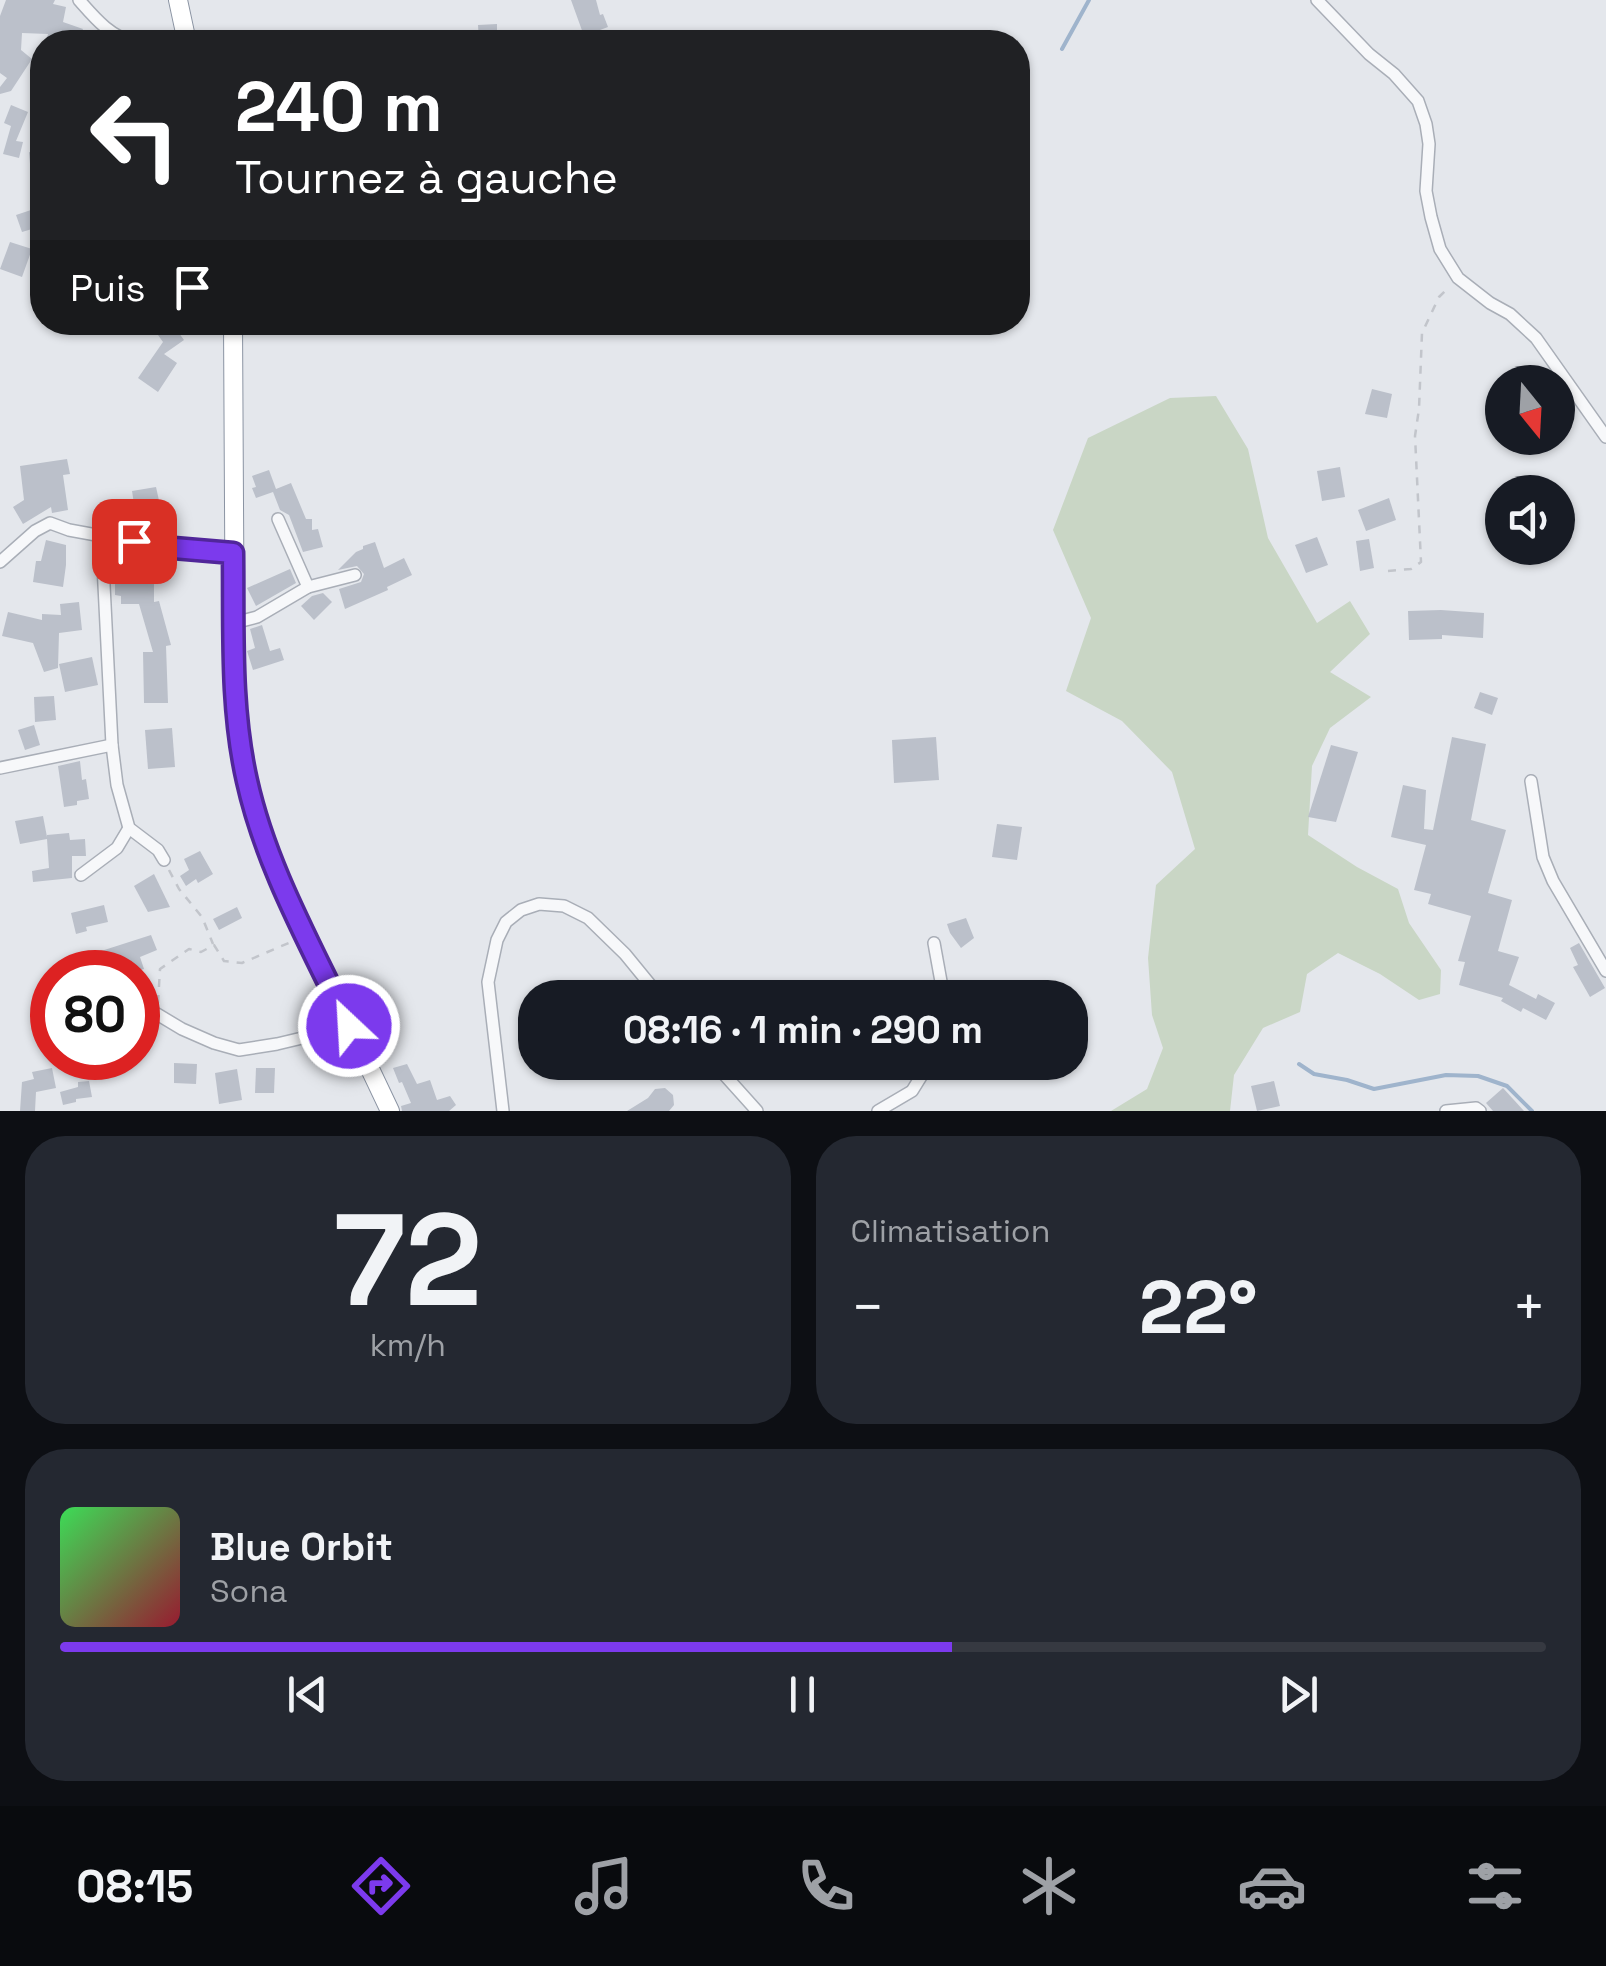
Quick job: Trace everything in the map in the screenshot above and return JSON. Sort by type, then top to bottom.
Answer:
[{"type":"highway","points":[[178,0],[184,30]]},
{"type":"highway","points":[[233,335],[234,622],[238,738],[247,784],[264,839],[390,1111]]},
{"type":"street","points":[[78,0],[110,30]]},
{"type":"street","points":[[1317,0],[1418,102],[1429,144],[1426,192],[1430,217],[1440,249],[1458,278],[1510,314],[1536,338],[1606,437]]},
{"type":"street","points":[[278,518],[308,586]]},
{"type":"street","points":[[0,562],[50,523],[162,547],[233,553]]},
{"type":"street","points":[[106,535],[103,565],[117,785],[129,828],[158,850],[164,860]]},
{"type":"street","points":[[234,622],[257,617],[308,586],[355,576]]},
{"type":"street","points":[[0,768],[112,746]]},
{"type":"street","points":[[1531,781],[1544,857],[1553,881],[1606,971]]},
{"type":"street","points":[[81,875],[117,848],[129,828]]},
{"type":"street","points":[[504,1111],[488,982],[497,940],[506,922],[521,910],[539,904],[564,906],[588,918],[626,954],[646,980]]},
{"type":"street","points":[[934,943],[941,980]]},
{"type":"street","points":[[160,1015],[182,1029],[239,1050],[382,1019]]},
{"type":"street","points":[[730,1080],[758,1111]]},
{"type":"street","points":[[878,1111],[912,1090],[918,1080]]},
{"type":"street","points":[[1446,1111],[1480,1111]]},
{"type":"path","points":[[1388,571],[1411,569],[1421,562],[1415,436],[1422,332],[1440,298],[1458,278]]},
{"type":"path","points":[[164,860],[179,889],[202,917],[224,961],[242,963],[306,935]]},
{"type":"path","points":[[160,968],[189,949],[201,952],[214,945]]},
{"type":"green space","points":[[1216,396],[1248,449],[1268,538],[1317,623],[1350,601],[1370,634],[1330,672],[1371,697],[1330,728],[1312,766],[1308,835],[1398,889],[1409,923],[1441,970],[1440,994],[1419,1000],[1338,953],[1307,974],[1300,1012],[1263,1028],[1234,1075],[1230,1111],[1111,1111],[1147,1089],[1163,1048],[1152,1015],[1148,958],[1156,885],[1195,849],[1172,772],[1122,721],[1066,691],[1091,618],[1053,530],[1088,438],[1170,398]]},
{"type":"building","points":[[6,0],[55,0],[53,4],[66,7],[63,22],[83,29],[22,33],[21,50],[30,62],[11,91],[0,94],[7,78],[0,73],[0,16]]},
{"type":"building","points":[[571,0],[596,0],[608,27],[582,30]]},
{"type":"building","points":[[497,24],[497,30],[478,30],[478,25]]},
{"type":"building","points":[[11,105],[28,112],[16,141],[23,142],[19,158],[3,154],[11,126],[4,123]]},
{"type":"building","points":[[30,210],[30,230],[22,232],[16,215]]},
{"type":"building","points":[[10,242],[30,248],[22,277],[0,269]]},
{"type":"building","points":[[158,335],[180,335],[184,340],[164,354],[177,363],[158,392],[138,378],[163,342]]},
{"type":"building","points":[[1372,389],[1392,394],[1387,418],[1365,414]]},
{"type":"building","points":[[67,459],[70,474],[63,475],[68,510],[52,513],[51,507],[23,524],[13,507],[24,500],[20,466]]},
{"type":"building","points":[[1340,467],[1345,497],[1322,501],[1317,471]]},
{"type":"building","points":[[269,470],[276,489],[291,483],[306,519],[312,519],[312,530],[318,529],[323,547],[303,552],[289,515],[280,510],[273,492],[256,498],[252,476]]},
{"type":"building","points":[[156,487],[160,505],[135,510],[132,491]]},
{"type":"building","points":[[1389,498],[1396,520],[1366,531],[1358,510]]},
{"type":"building","points":[[1317,537],[1328,565],[1306,573],[1295,545]]},
{"type":"building","points":[[1369,539],[1374,568],[1360,571],[1356,541]]},
{"type":"building","points":[[46,540],[66,545],[63,587],[33,582],[36,561],[41,561]]},
{"type":"building","points":[[375,542],[384,568],[404,558],[412,575],[345,609],[339,589],[361,582],[364,574],[357,566],[338,570],[363,546]]},
{"type":"building","points":[[119,549],[164,557],[163,564],[154,563],[154,602],[159,601],[171,645],[166,646],[168,703],[144,703],[143,652],[153,652],[139,604],[121,604],[121,596],[115,595]]},
{"type":"building","points":[[290,569],[296,583],[256,606],[247,588]]},
{"type":"building","points":[[323,593],[332,602],[314,620],[301,606],[312,596]]},
{"type":"building","points":[[79,602],[82,630],[59,633],[58,668],[44,672],[33,643],[2,636],[8,612],[42,620],[42,614],[61,615],[60,604]]},
{"type":"building","points":[[1408,611],[1484,613],[1483,638],[1442,635],[1442,639],[1409,640]]},
{"type":"building","points":[[262,625],[270,651],[280,648],[284,660],[253,670],[247,651],[255,648],[250,629]]},
{"type":"building","points":[[92,657],[98,685],[65,692],[59,664]]},
{"type":"building","points":[[1480,692],[1498,698],[1492,715],[1474,708]]},
{"type":"building","points":[[54,696],[56,720],[35,722],[34,697]]},
{"type":"building","points":[[34,725],[40,745],[25,750],[18,730]]},
{"type":"building","points":[[172,728],[175,767],[148,769],[145,730]]},
{"type":"building","points":[[936,737],[939,780],[894,783],[892,740]]},
{"type":"building","points":[[1452,737],[1486,744],[1471,820],[1506,830],[1488,893],[1512,900],[1498,951],[1519,957],[1509,985],[1536,999],[1538,994],[1555,1003],[1546,1020],[1523,1008],[1521,1012],[1501,1001],[1503,998],[1459,985],[1465,962],[1458,961],[1471,916],[1428,904],[1431,894],[1414,890],[1426,845],[1391,837],[1403,785],[1426,790],[1424,829],[1433,830]]},
{"type":"building","points":[[1331,745],[1358,752],[1336,822],[1308,817]]},
{"type":"building","points":[[80,761],[89,799],[64,807],[58,766]]},
{"type":"building","points":[[43,816],[47,837],[69,833],[70,840],[85,839],[86,856],[72,856],[72,878],[33,882],[32,871],[49,868],[47,839],[20,844],[15,821]]},
{"type":"building","points":[[997,824],[1022,827],[1017,860],[992,857]]},
{"type":"building","points":[[200,851],[213,874],[186,886],[180,876],[189,870],[184,859]]},
{"type":"building","points":[[154,874],[170,907],[148,912],[134,886]]},
{"type":"building","points":[[104,905],[108,922],[86,927],[87,931],[76,934],[71,913]]},
{"type":"building","points":[[237,907],[242,918],[219,930],[213,919]]},
{"type":"building","points":[[966,918],[974,938],[961,948],[947,924]]},
{"type":"building","points":[[151,935],[157,950],[104,950]]},
{"type":"building","points":[[1579,943],[1605,988],[1590,997],[1573,967],[1578,965],[1570,948]]},
{"type":"building","points":[[174,1063],[197,1064],[196,1084],[174,1083]]},
{"type":"building","points":[[407,1064],[417,1084],[430,1080],[437,1100],[450,1096],[456,1105],[449,1111],[402,1111],[401,1106],[411,1103],[393,1068]]},
{"type":"building","points":[[256,1068],[275,1068],[274,1093],[255,1093]]},
{"type":"building","points":[[237,1069],[242,1100],[219,1104],[215,1073]]},
{"type":"building","points":[[54,1080],[56,1088],[36,1092],[35,1111],[20,1111],[22,1082]]},
{"type":"building","points":[[89,1081],[92,1097],[63,1105],[60,1092]]},
{"type":"building","points":[[1274,1081],[1280,1106],[1257,1111],[1251,1086]]},
{"type":"building","points":[[665,1088],[673,1095],[674,1105],[669,1111],[627,1111],[655,1089]]},
{"type":"building","points":[[1503,1088],[1524,1111],[1493,1111],[1486,1103]]},
{"type":"waterway","points":[[1062,49],[1089,0]]},
{"type":"waterway","points":[[1299,1064],[1314,1074],[1374,1089],[1446,1075],[1478,1076],[1507,1086],[1532,1111]]},
{"type":"route","points":[[134,541],[233,553],[238,738],[247,784],[287,894],[349,1026]]}]
